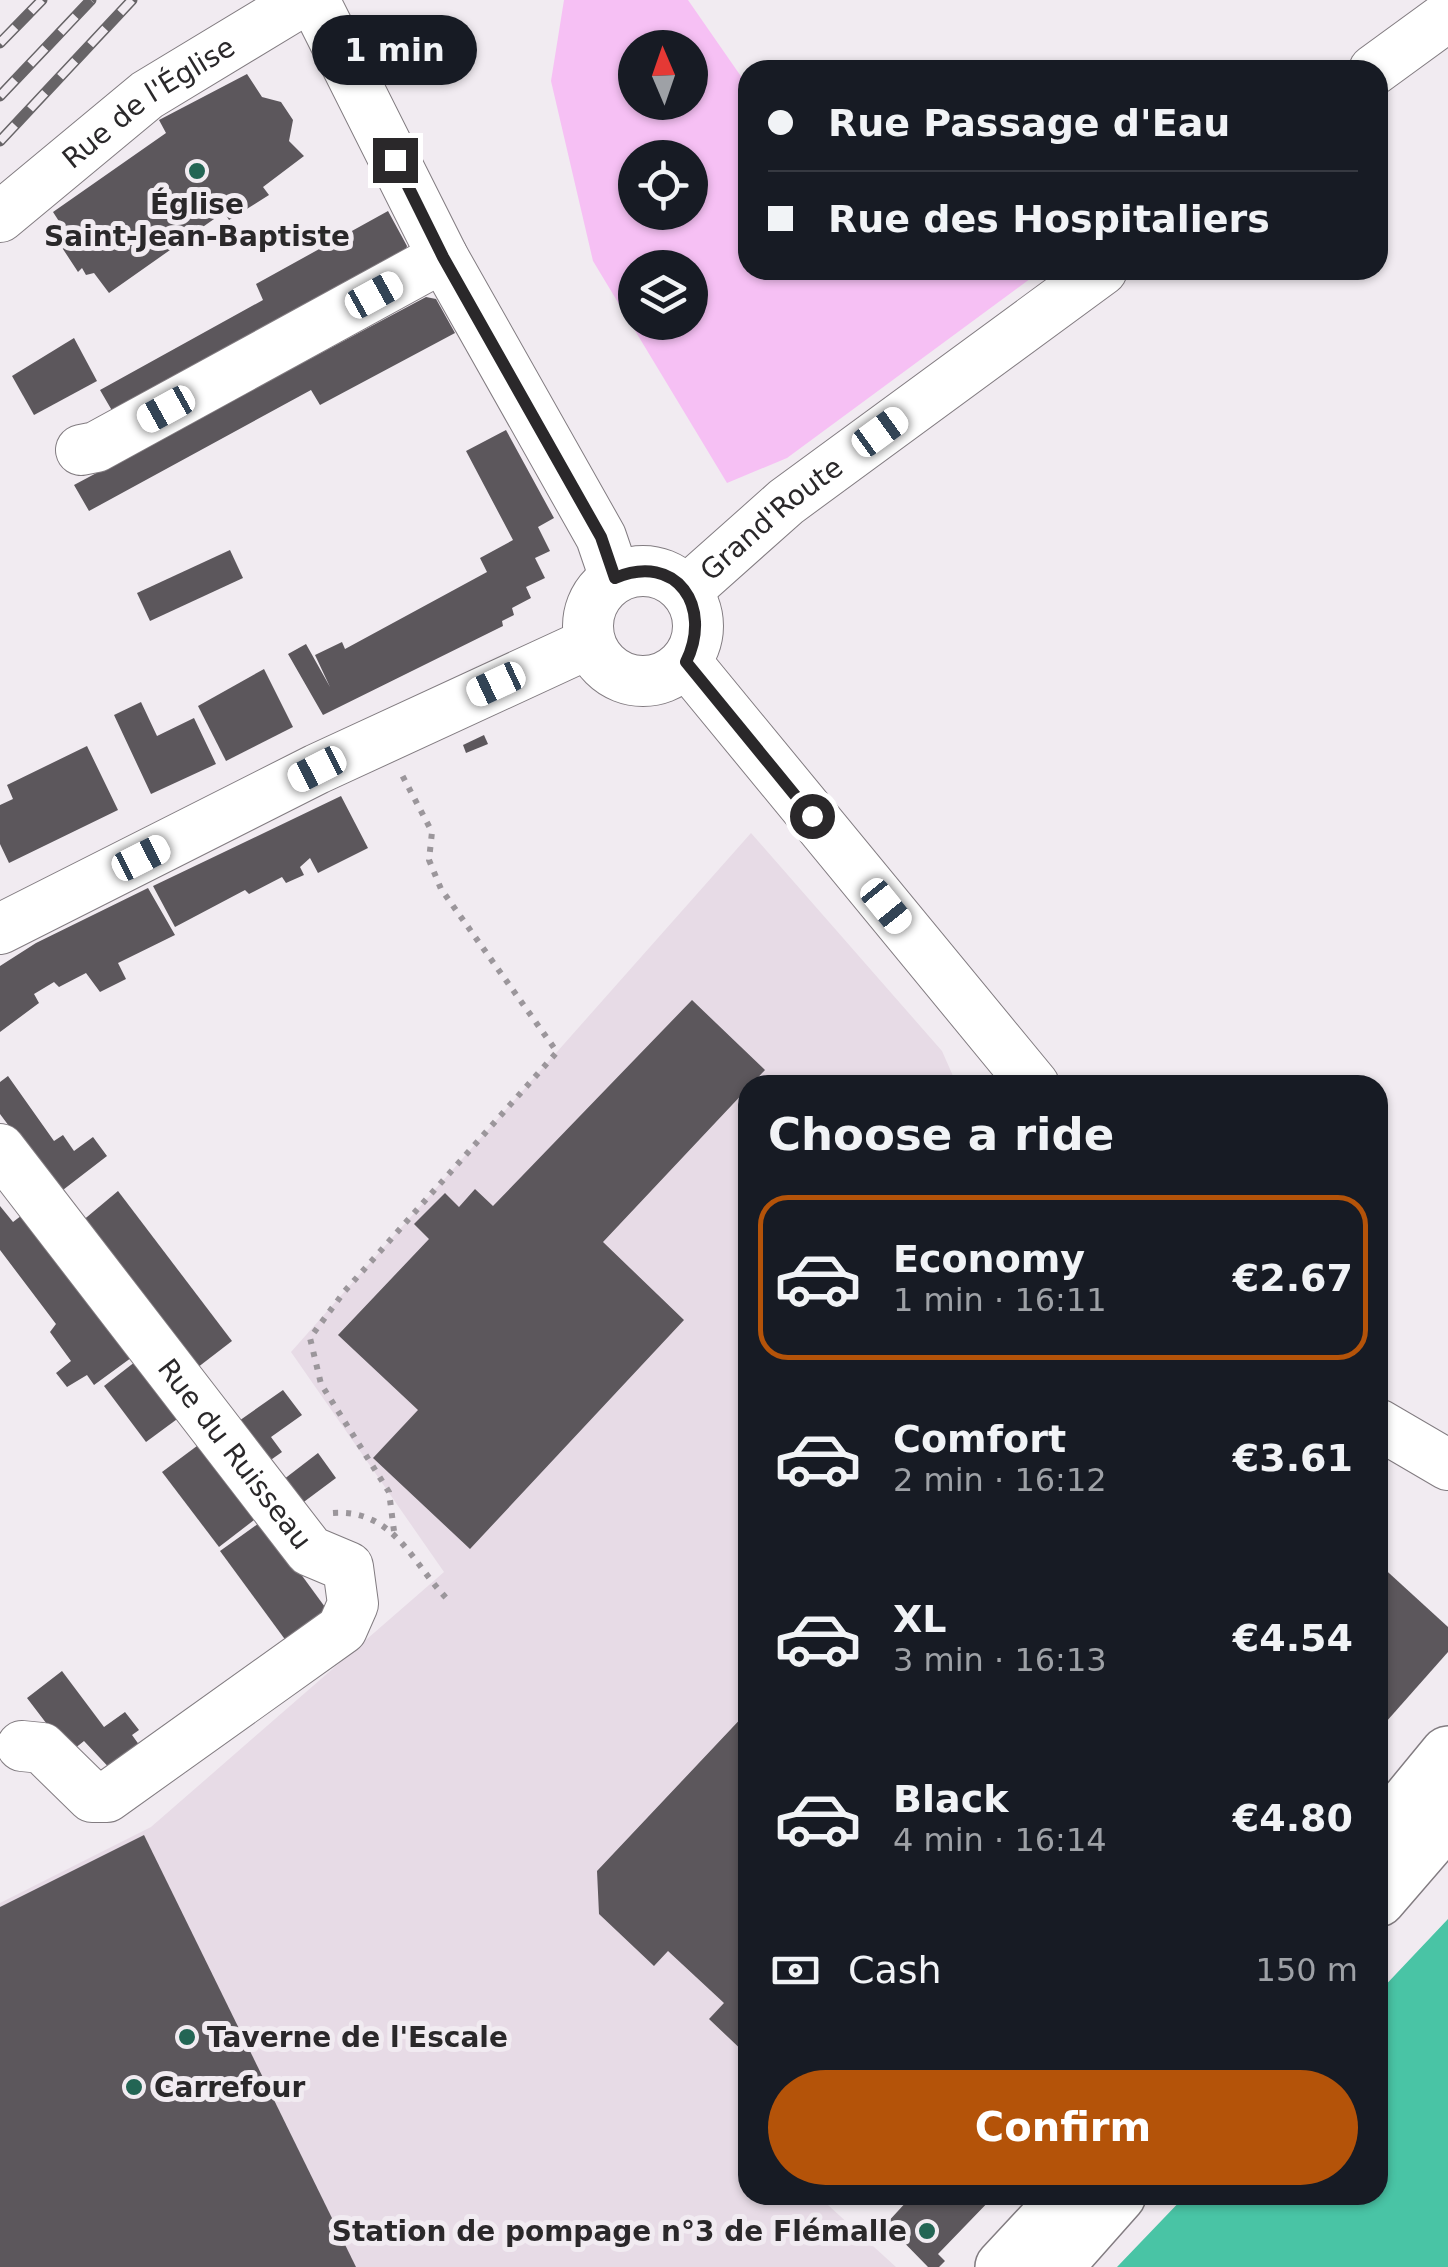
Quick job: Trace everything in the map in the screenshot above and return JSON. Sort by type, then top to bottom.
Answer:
[{"type":"main road","points":[[1388,1827],[1448,1754]]},
{"type":"main road","points":[[1388,1887],[1448,1818]]},
{"type":"main road","points":[[1003,2267],[1061,2205]]},
{"type":"main road","points":[[1054,2267],[1109,2205]]},
{"type":"street","name":"Rue de l'Église","points":[[0,217],[147,95],[304,0]]},
{"type":"street","points":[[314,0],[443,257],[601,537],[615,578],[594,600],[587,628],[599,661],[632,681],[671,675],[686,662],[1006,1075]]},
{"type":"street","points":[[1388,60],[1448,16]]},
{"type":"street","points":[[81,450],[96,447],[443,257]]},
{"type":"street","name":"Grand'Route","points":[[686,591],[786,502],[1088,280]]},
{"type":"street","name":"Grand'Route","points":[[615,578],[645,570],[675,580],[686,591],[697,614],[698,639],[686,662]]},
{"type":"street","points":[[0,930],[383,738],[590,644]]},
{"type":"street","name":"Rue du Ruisseau","points":[[0,1150],[310,1552],[348,1567],[354,1604],[342,1628],[108,1798],[92,1797],[42,1748],[22,1746]]},
{"type":"street","points":[[1388,1430],[1448,1464]]},
{"type":"path","points":[[383,738],[432,832],[428,860],[440,889],[557,1052],[344,1292],[310,1338],[321,1384],[389,1492],[394,1531]]},
{"type":"shaded area","points":[[564,0],[688,0],[738,72],[738,280],[1028,280],[787,458],[727,483],[641,340],[708,340],[708,250],[618,250],[618,302],[593,261],[551,81]]},
{"type":"shaded area","points":[[751,833],[942,1051],[953,1075],[738,1075],[738,2205],[828,2205],[896,2267],[0,2267],[0,1903],[151,1827],[444,1572],[291,1352]]},
{"type":"shaded area","points":[[1448,1919],[1448,2267],[1117,2267],[1176,2205],[1388,2205],[1388,1982]]},
{"type":"building","name":"Église Saint-Jean-Baptiste","points":[[247,74],[262,97],[281,102],[293,120],[289,141],[304,156],[263,187],[269,195],[229,220],[224,212],[109,293],[94,273],[86,275],[82,268],[78,272],[61,246],[68,245],[58,237],[64,229],[53,212],[166,133],[159,120]]},
{"type":"building","points":[[388,211],[407,246],[404,256],[114,414],[100,390],[263,300],[256,284]]},
{"type":"building","points":[[426,297],[436,299],[455,333],[320,405],[311,390],[89,511],[74,485]]},
{"type":"building","points":[[74,338],[97,381],[34,415],[12,376]]},
{"type":"building","points":[[506,430],[554,518],[538,527],[550,551],[535,558],[545,578],[526,587],[531,598],[512,608],[514,615],[502,621],[503,626],[323,715],[288,654],[306,644],[330,687],[315,655],[342,642],[345,649],[487,572],[480,558],[513,540],[466,451]]},
{"type":"building","points":[[230,550],[243,578],[150,621],[137,593]]},
{"type":"building","points":[[264,669],[293,727],[226,761],[198,706]]},
{"type":"building","points":[[141,702],[157,736],[194,718],[216,764],[151,794],[114,715]]},
{"type":"building","points":[[484,735],[488,744],[466,753],[463,745]]},
{"type":"building","points":[[87,746],[118,810],[9,863],[0,844],[0,805],[13,799],[7,785]]},
{"type":"building","points":[[341,796],[368,848],[318,873],[310,858],[300,867],[304,875],[286,883],[282,877],[249,894],[245,890],[175,927],[153,886]]},
{"type":"building","points":[[148,888],[175,935],[118,963],[126,979],[100,992],[86,973],[59,987],[54,982],[34,994],[39,1003],[0,1032],[0,966],[36,943]]},
{"type":"building","points":[[692,1000],[765,1070],[760,1075],[738,1075],[738,1099],[603,1242],[684,1320],[470,1549],[373,1458],[418,1410],[338,1335],[429,1239],[414,1224],[445,1193],[459,1207],[475,1189],[493,1206]]},
{"type":"building","points":[[8,1076],[54,1141],[63,1135],[74,1151],[93,1137],[107,1156],[59,1193],[0,1114],[0,1082]]},
{"type":"building","points":[[118,1191],[232,1341],[193,1371],[81,1222]]},
{"type":"building","points":[[0,1206],[13,1222],[26,1212],[135,1355],[94,1385],[87,1375],[67,1387],[56,1373],[71,1361],[50,1332],[56,1324],[0,1250]]},
{"type":"building","points":[[140,1358],[184,1414],[146,1442],[104,1386]]},
{"type":"building","points":[[283,1390],[302,1415],[271,1437],[282,1452],[265,1464],[236,1423]]},
{"type":"building","points":[[201,1443],[258,1517],[219,1547],[162,1472]]},
{"type":"building","points":[[318,1453],[336,1478],[297,1507],[279,1483]]},
{"type":"building","points":[[262,1521],[333,1618],[292,1649],[220,1551]]},
{"type":"building","points":[[1388,1572],[1448,1627],[1448,1652],[1388,1720]]},
{"type":"building","points":[[62,1671],[104,1727],[125,1712],[139,1730],[132,1735],[145,1753],[116,1775],[84,1741],[69,1753],[27,1698]]},
{"type":"building","points":[[738,1722],[738,2047],[709,2019],[724,2003],[668,1951],[654,1966],[599,1914],[597,1871]]},
{"type":"building","name":"Carrefour","points":[[144,1835],[356,2267],[0,2267],[0,1907]]},
{"type":"building","name":"Station de pompage n°3 de Flémalle","points":[[903,2205],[985,2205],[938,2254],[945,2261],[939,2267],[928,2267],[886,2224]]},
{"type":"railway","points":[[0,43],[42,0]]},
{"type":"railway","points":[[0,96],[91,0]]},
{"type":"railway","points":[[0,141],[132,0]]},
{"type":"place","name":"Église Saint-Jean-Baptiste","points":[[197,171]]},
{"type":"place","name":"Taverne de l'Escale","points":[[187,2037]]},
{"type":"place","name":"Carrefour","points":[[134,2087]]},
{"type":"place","name":"Station de pompage n°3 de Flémalle","points":[[927,2231]]},
{"type":"route","points":[[395,160],[443,257],[601,537],[615,578],[645,570],[675,580],[686,591],[697,614],[698,639],[686,662],[812,816]]}]
